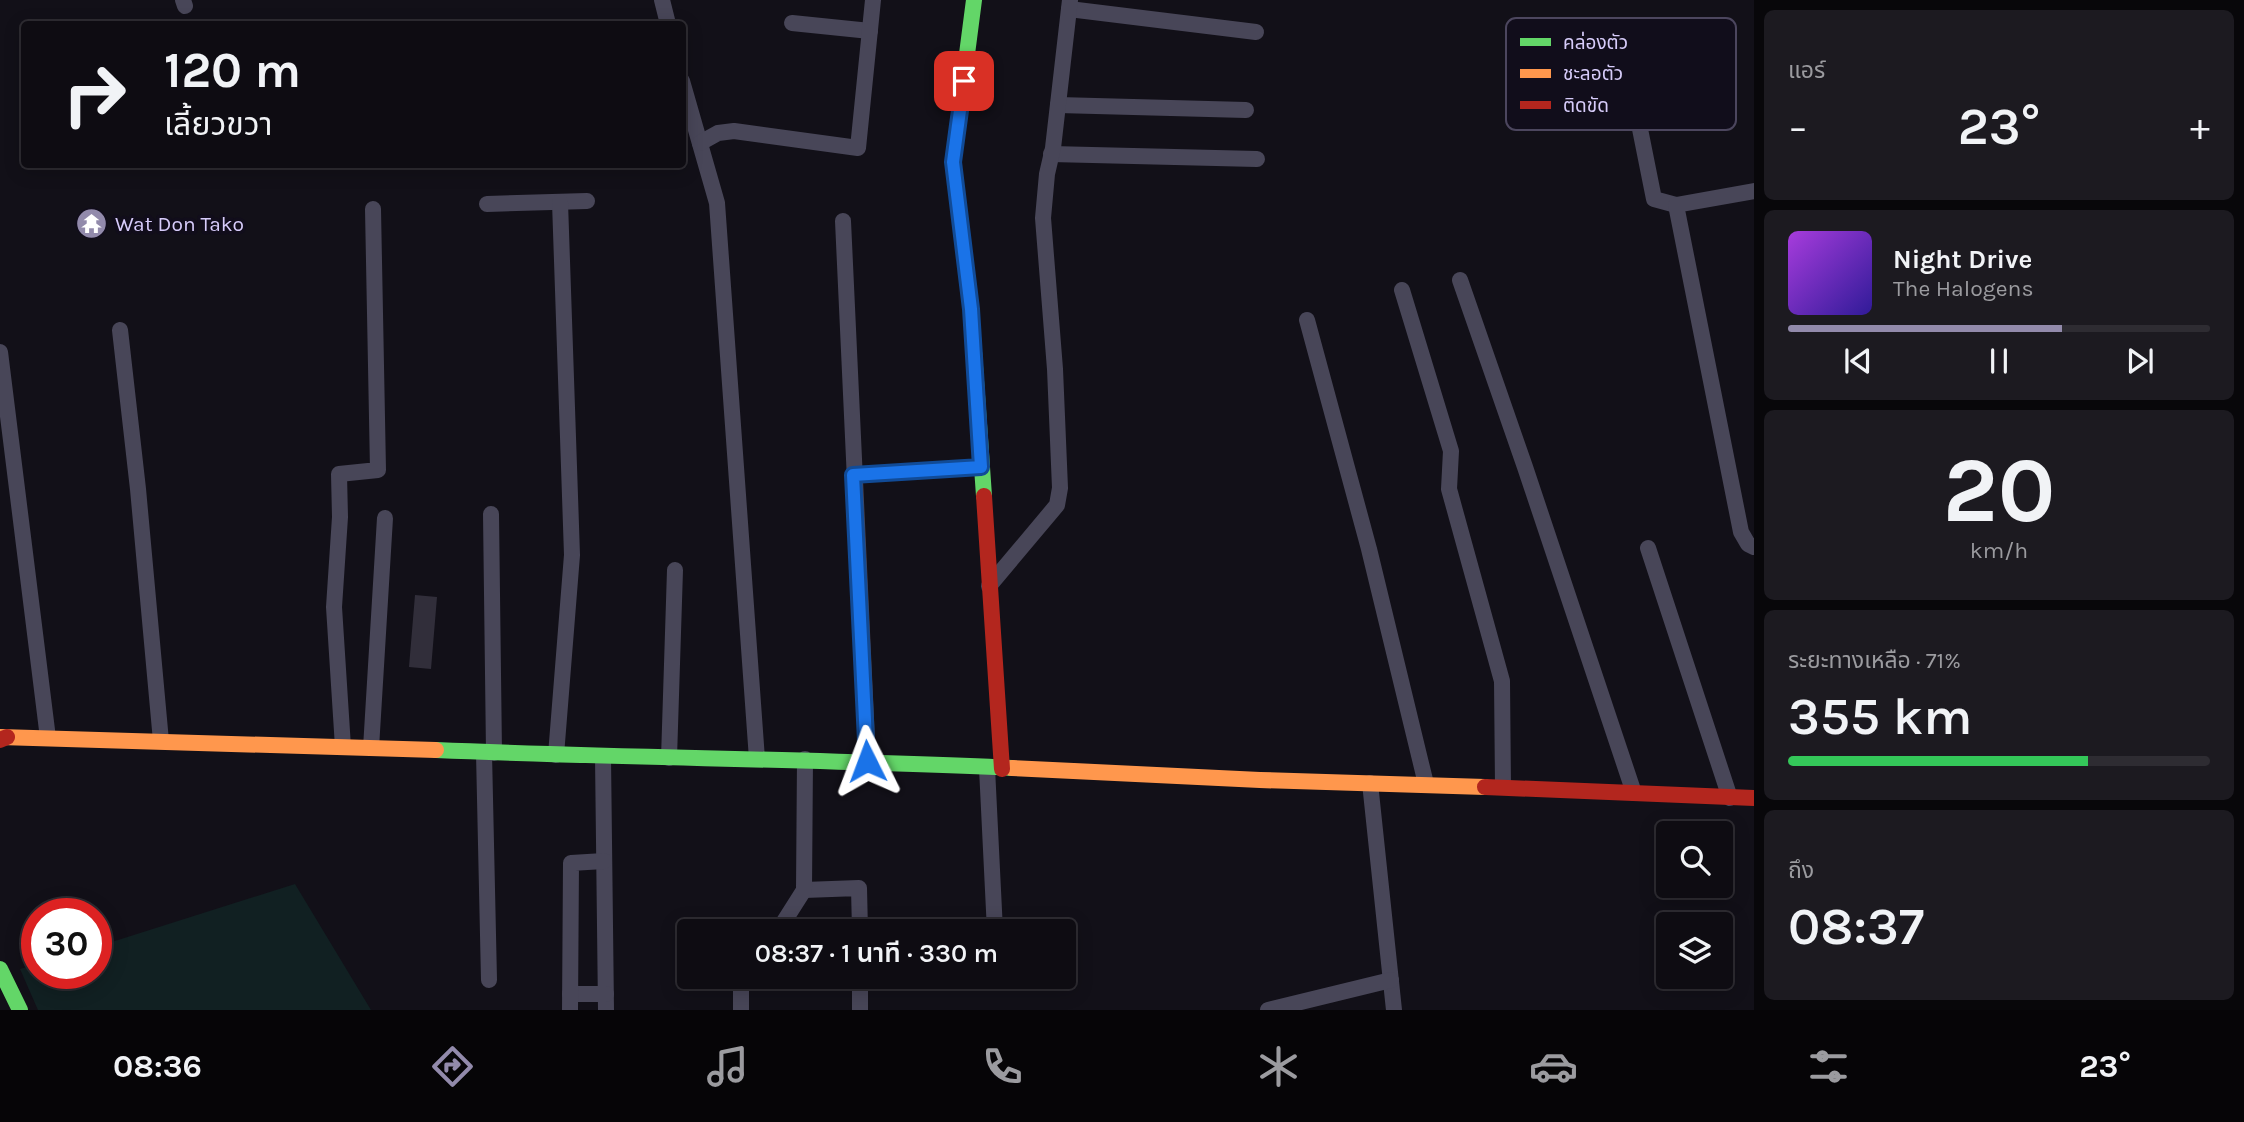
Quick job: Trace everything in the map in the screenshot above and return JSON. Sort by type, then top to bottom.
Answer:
[{"type":"street","points":[[662,0],[667,21]]},
{"type":"street","points":[[700,143],[718,133],[734,131],[858,148],[873,0]]},
{"type":"street","points":[[974,0],[953,162],[971,309],[989,586],[995,769],[995,919]]},
{"type":"street","points":[[989,586],[1057,505],[1060,488],[1055,369],[1043,218],[1069,4],[1256,32]]},
{"type":"street","points":[[792,23],[870,31]]},
{"type":"street","points":[[686,95],[716,203],[757,759]]},
{"type":"street","points":[[1058,106],[1246,110]]},
{"type":"street","points":[[1640,130],[1654,199],[1676,205],[1754,191]]},
{"type":"street","points":[[1051,154],[1257,159]]},
{"type":"street","points":[[487,204],[587,201]]},
{"type":"street","points":[[556,755],[572,555],[559,202]]},
{"type":"street","points":[[1676,205],[1741,532],[1748,544],[1754,547]]},
{"type":"street","points":[[343,747],[334,607],[340,517],[339,474],[379,470],[373,209]]},
{"type":"street","points":[[843,221],[867,761]]},
{"type":"street","points":[[1460,280],[1634,793]]},
{"type":"street","points":[[1402,290],[1451,451],[1449,489],[1502,681],[1503,788]]},
{"type":"street","points":[[1307,320],[1375,575],[1426,784]]},
{"type":"street","points":[[120,330],[138,489],[160,741]]},
{"type":"street","points":[[0,352],[47,738]]},
{"type":"street","points":[[853,475],[981,467]]},
{"type":"street","points":[[489,980],[491,514]]},
{"type":"street","points":[[371,748],[385,518]]},
{"type":"street","points":[[1648,548],[1730,798]]},
{"type":"street","points":[[669,758],[675,570]]},
{"type":"street","points":[[2,737],[603,757],[867,761],[995,769],[1754,799]]},
{"type":"street","points":[[603,757],[606,1002],[570,1002],[571,863],[604,861]]},
{"type":"street","points":[[786,919],[804,890],[805,759]]},
{"type":"street","points":[[1370,783],[1394,1010]]},
{"type":"street","points":[[804,890],[859,888],[860,919]]},
{"type":"street","points":[[0,969],[20,1010]]},
{"type":"street","points":[[1268,1010],[1391,979]]},
{"type":"street","points":[[741,989],[741,1010]]},
{"type":"street","points":[[860,989],[860,1010]]},
{"type":"street","points":[[0,998],[6,1010]]},
{"type":"shaded area","points":[[295,884],[371,1010],[38,1010],[29,989],[112,989],[112,942]]},
{"type":"building","points":[[415,595],[437,597],[431,669],[409,667]]},
{"type":"traffic: fast","points":[[974,0],[953,162],[971,308],[984,496]]},
{"type":"traffic: fast","points":[[436,750],[1012,768]]},
{"type":"traffic: fast","points":[[0,969],[20,1010]]},
{"type":"traffic: slow","points":[[0,737],[436,750]]},
{"type":"traffic: slow","points":[[1012,768],[1485,787]]},
{"type":"traffic: jam","points":[[984,496],[1002,769]]},
{"type":"traffic: jam","points":[[0,740],[7,737]]},
{"type":"traffic: jam","points":[[1485,787],[1754,798]]},
{"type":"place","name":"Wat Don Tako","points":[[92,224]]},
{"type":"route","points":[[867,761],[853,475],[981,467],[971,309],[953,162],[964,81]]}]
